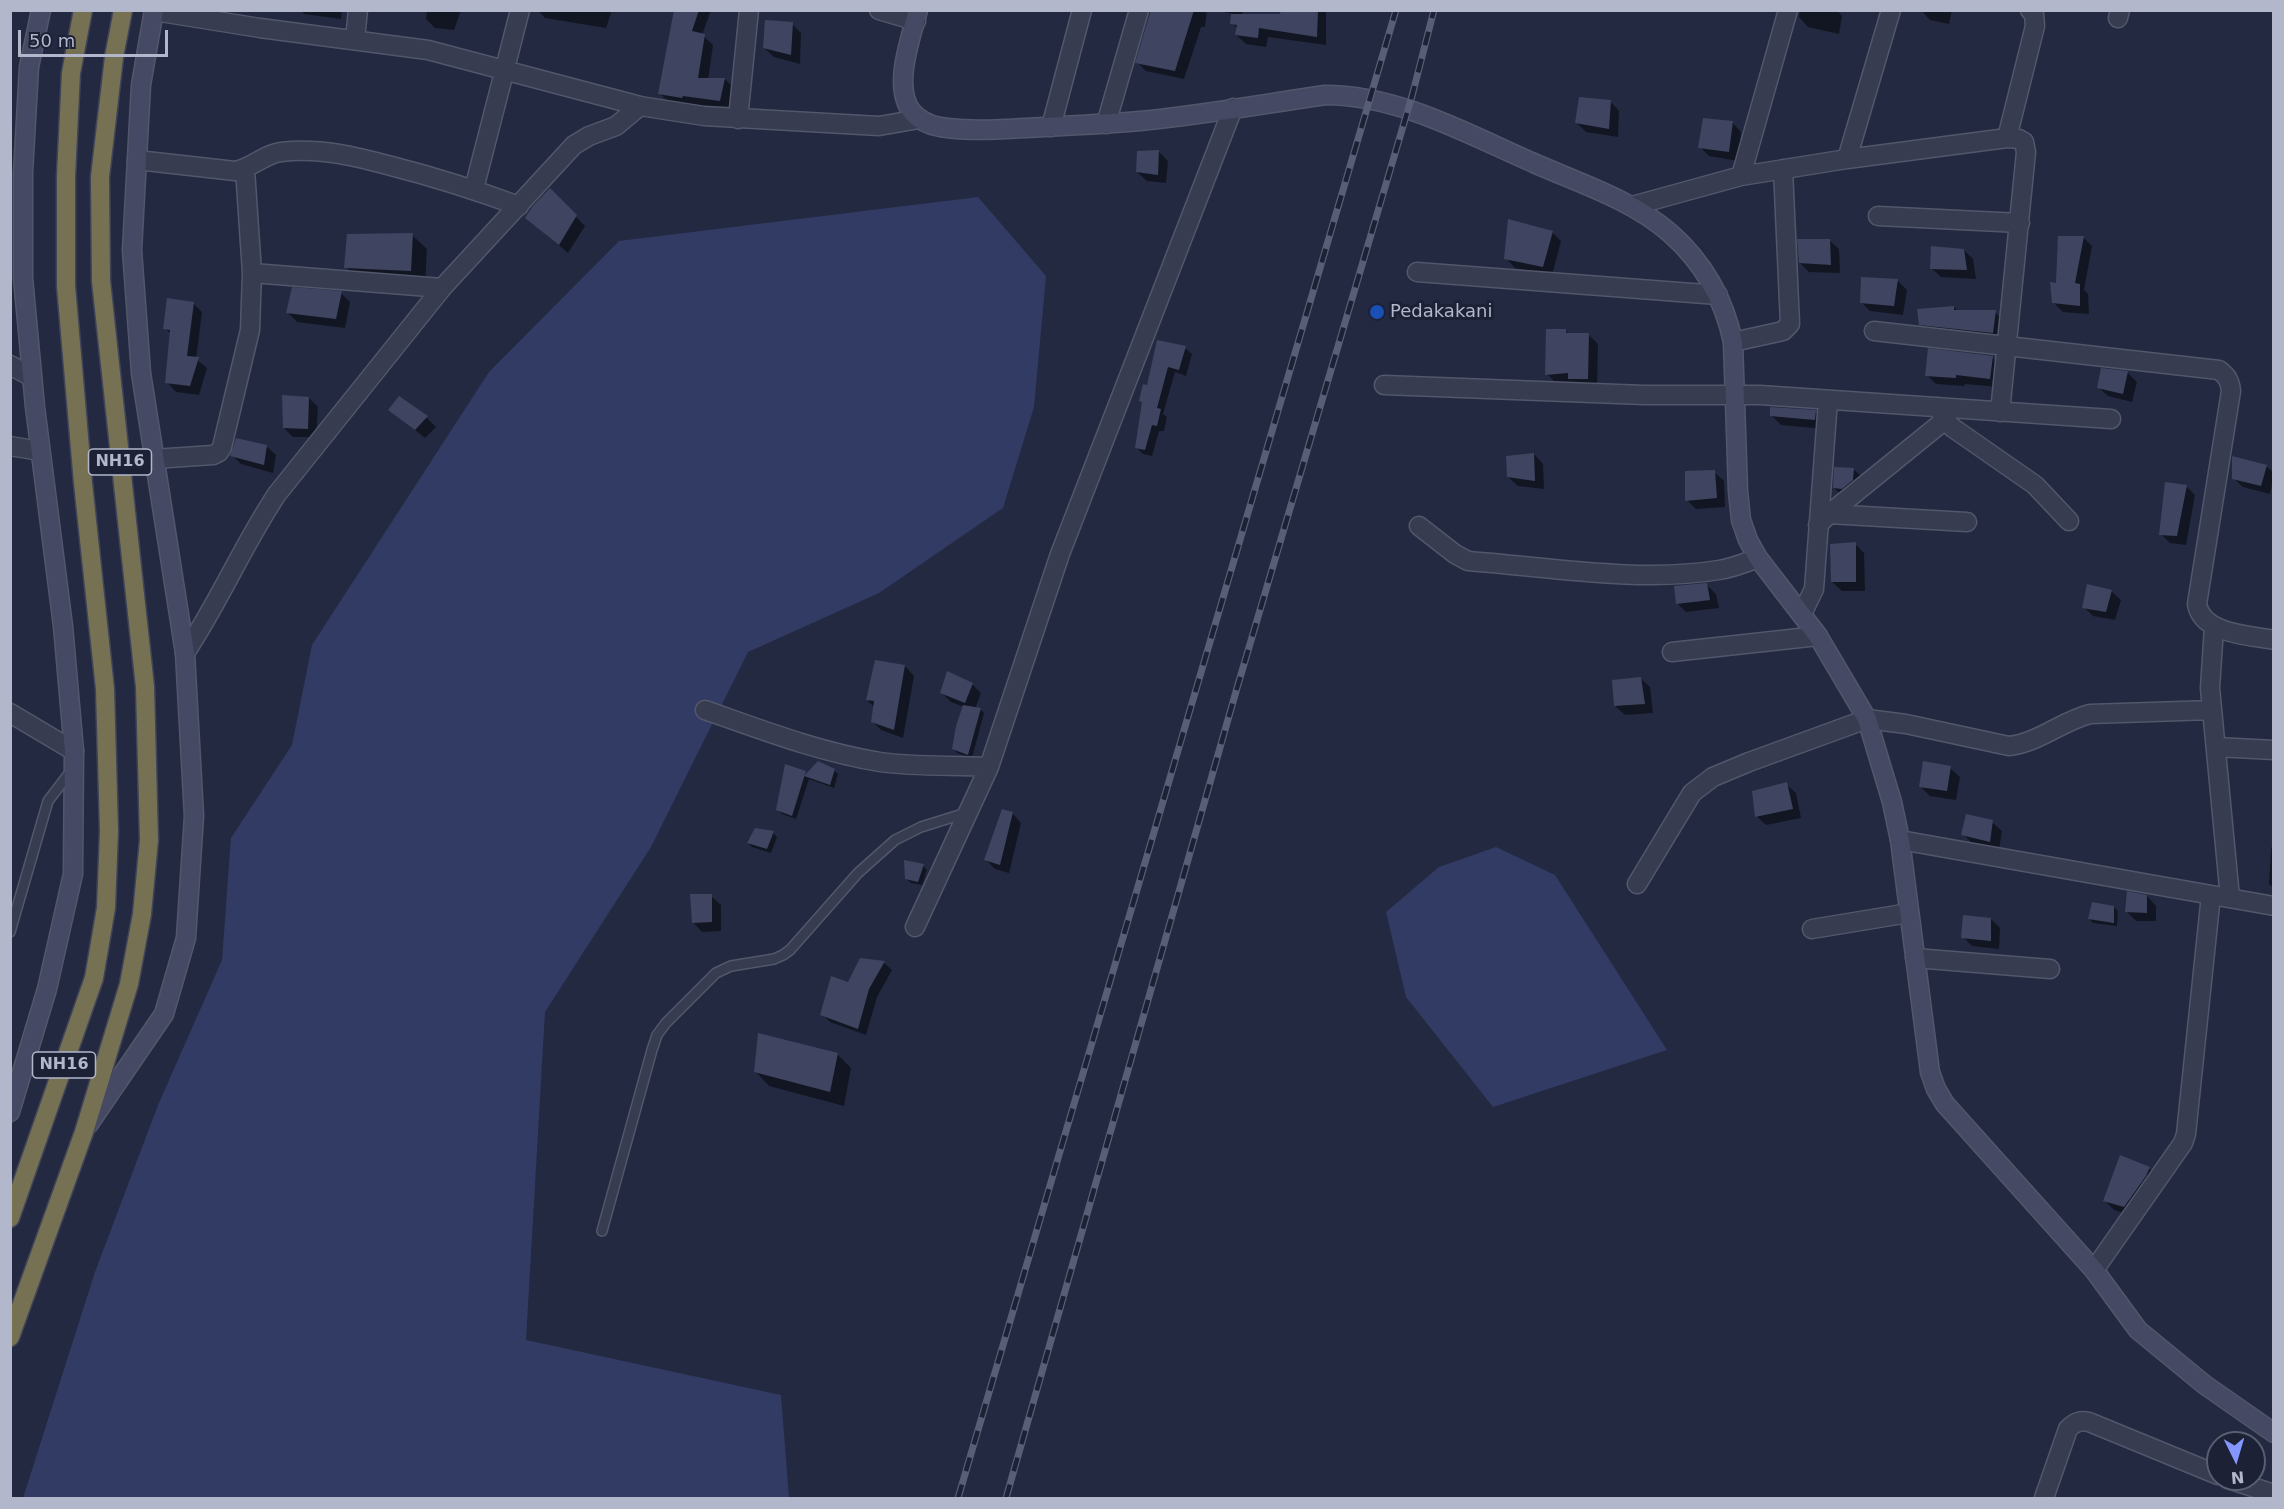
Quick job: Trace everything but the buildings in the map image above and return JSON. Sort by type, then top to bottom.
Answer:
[{"type":"highway","name":"NH16","points":[[10,1218],[94,978],[106,908],[110,831],[105,689],[83,483],[66,286],[66,176],[71,73],[83,10]]},
{"type":"highway","name":"NH16","points":[[10,1337],[84,1132],[129,984],[142,914],[149,840],[145,687],[101,281],[100,177],[114,57],[123,10]]},
{"type":"main road","points":[[10,1112],[47,989],[73,874],[74,760],[63,626],[40,451],[23,278],[23,172],[29,67],[41,10]]},
{"type":"main road","points":[[84,1132],[164,1014],[186,938],[194,816],[185,653],[141,373],[132,250],[141,85],[154,11]]},
{"type":"main road","points":[[917,16],[903,84],[910,110],[919,119],[937,127],[960,129],[1106,124],[1325,95],[1350,95],[1408,109],[1632,206],[1670,233],[1691,253],[1704,270],[1729,323],[1732,342],[1737,491],[1741,520],[1748,540],[1758,558],[1818,636],[1867,719],[1892,802],[1900,840],[1930,1072],[1935,1089],[1945,1104],[2094,1270],[2138,1330],[2205,1385],[2274,1433]]},
{"type":"street","points":[[355,39],[358,10]]},
{"type":"street","points":[[474,189],[520,10]]},
{"type":"street","points":[[738,119],[749,10]]},
{"type":"street","points":[[879,10],[917,16]]},
{"type":"street","points":[[1051,127],[1082,10]]},
{"type":"street","points":[[1106,124],[1139,10]]},
{"type":"street","points":[[1741,176],[1788,10]]},
{"type":"street","points":[[1847,159],[1891,10]]},
{"type":"street","points":[[2007,138],[2035,26],[2034,14],[2030,10]]},
{"type":"street","points":[[154,11],[261,19],[355,39],[428,50],[640,106],[738,119],[879,126],[919,119]]},
{"type":"street","points":[[185,653],[211,612],[262,517],[277,494],[442,288],[574,145],[589,136],[616,126],[640,106]]},
{"type":"street","points":[[915,927],[989,767],[1060,554],[1233,108]]},
{"type":"street","points":[[1632,206],[1741,176],[1847,159],[2007,138],[2019,139],[2026,147],[2000,412]]},
{"type":"street","points":[[137,160],[235,171],[245,169],[266,156],[279,152],[305,150],[347,154],[474,189],[519,206]]},
{"type":"street","points":[[154,459],[213,455],[222,447],[250,330],[252,273],[245,169]]},
{"type":"street","points":[[1732,342],[1783,331],[1790,324],[1783,169]]},
{"type":"street","points":[[1878,216],[2020,223]]},
{"type":"street","points":[[1417,272],[1718,296]]},
{"type":"street","points":[[252,273],[442,288]]},
{"type":"street","points":[[1874,331],[2218,370],[2226,376],[2231,391],[2197,604],[2199,613],[2214,627],[2274,640]]},
{"type":"street","points":[[10,365],[32,377]]},
{"type":"street","points":[[1384,385],[1644,395],[1734,394],[1828,400],[1941,414],[2000,412],[2111,419]]},
{"type":"street","points":[[1802,614],[1814,589],[1823,520],[1828,400]]},
{"type":"street","points":[[1823,520],[1941,414]]},
{"type":"street","points":[[1941,414],[1953,428],[2035,485],[2069,521]]},
{"type":"street","points":[[10,446],[40,451]]},
{"type":"street","points":[[1823,520],[1967,522]]},
{"type":"street","points":[[1419,526],[1455,554],[1468,561],[1620,574],[1661,575],[1721,570],[1758,558]]},
{"type":"street","points":[[2214,627],[2212,710],[2230,898]]},
{"type":"street","points":[[1672,651],[1818,636]]},
{"type":"street","points":[[705,710],[828,752],[882,762],[989,767]]},
{"type":"street","points":[[1637,884],[1692,793],[1701,785],[1749,762],[1867,719],[1906,724],[2009,746],[2026,743],[2076,717],[2090,714],[2212,710]]},
{"type":"street","points":[[10,713],[74,760]]},
{"type":"street","points":[[2216,747],[2274,750]]},
{"type":"street","points":[[1900,840],[2274,906]]},
{"type":"street","points":[[2094,1270],[2186,1134],[2211,895]]},
{"type":"street","points":[[1812,929],[1910,913]]},
{"type":"street","points":[[1915,958],[2050,969]]},
{"type":"street","points":[[2044,1498],[2068,1429],[2074,1423],[2081,1421],[2089,1422],[2206,1470]]},
{"type":"lane","points":[[10,932],[48,801],[74,760]]},
{"type":"lane","points":[[602,1231],[652,1050],[657,1035],[666,1023],[716,973],[747,962],[774,959],[790,950],[858,873],[895,840],[921,827],[968,812]]},
{"type":"water","points":[[978,197],[1046,276],[1034,407],[1003,508],[879,593],[748,652],[651,847],[545,1012],[526,1340],[781,1395],[789,1498],[23,1498],[95,1272],[158,1105],[222,960],[231,838],[292,745],[312,645],[489,372],[619,241]]},
{"type":"water","points":[[1496,847],[1555,875],[1667,1050],[1493,1107],[1406,997],[1386,912],[1439,867]]},
{"type":"railway","points":[[958,1498],[1396,10]]},
{"type":"railway","points":[[1006,1498],[1237,688],[1412,96],[1434,10]]},
{"type":"place","name":"Pedakakani","points":[[1377,312]]}]
